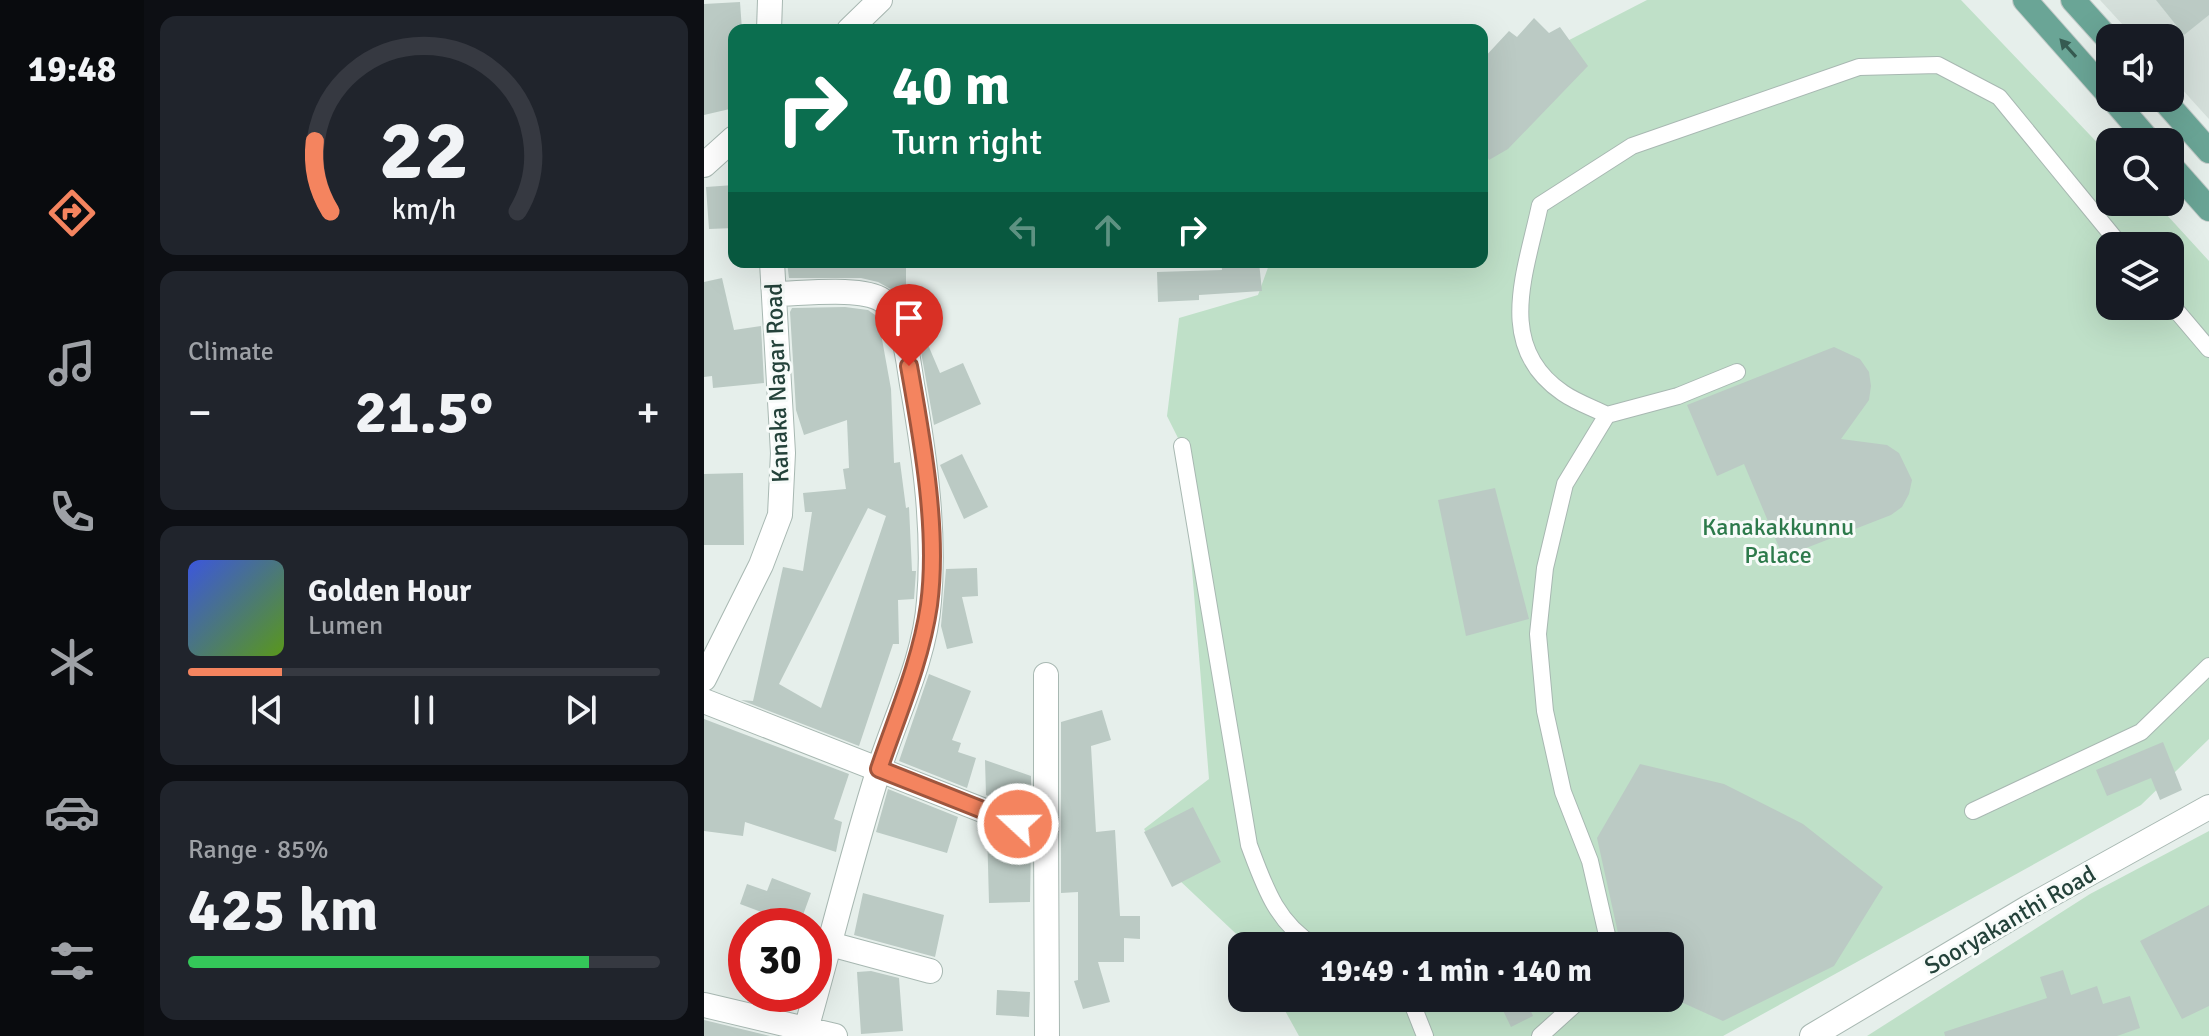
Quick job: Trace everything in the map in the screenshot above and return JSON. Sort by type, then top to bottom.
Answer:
[{"type":"main road","points":[[2025,0],[2096,80]]},
{"type":"main road","points":[[2073,0],[2096,25]]},
{"type":"main road","points":[[2124,112],[2138,128]]},
{"type":"main road","points":[[2174,112],[2209,151]]},
{"type":"main road","points":[[2184,181],[2209,209]]},
{"type":"street","points":[[769,24],[770,0]]},
{"type":"street","points":[[855,24],[880,0]]},
{"type":"street","points":[[704,165],[728,143]]},
{"type":"street","name":"Kanaka Nagar Road","points":[[704,679],[761,565],[780,515],[783,453],[772,268]]},
{"type":"street","points":[[774,294],[851,293],[878,297],[888,305],[902,334],[925,475],[929,603],[919,652],[879,769],[832,937]]},
{"type":"street","points":[[1046,675],[1047,1036]]},
{"type":"street","points":[[704,701],[1046,835]]},
{"type":"street","name":"Sooryakanthi Road","points":[[1812,1036],[2029,907],[2209,807]]},
{"type":"street","points":[[832,945],[930,971]]},
{"type":"street","points":[[704,1005],[807,1026],[835,1036]]},
{"type":"street","points":[[807,1026],[811,1012]]},
{"type":"lane","points":[[1737,372],[1678,396],[1607,415],[1562,393],[1530,362],[1517,323],[1540,205],[1632,146],[1859,67],[1938,65],[1999,97],[2110,232]]},
{"type":"lane","points":[[2184,320],[2209,349]]},
{"type":"lane","points":[[1606,932],[1590,861],[1563,792],[1548,725],[1538,634],[1545,568],[1565,484],[1607,415]]},
{"type":"lane","points":[[1182,446],[1249,845],[1269,895],[1282,919],[1295,932]]},
{"type":"lane","points":[[1973,811],[2141,732],[2209,666]]},
{"type":"lane","points":[[1416,1012],[1425,1036]]},
{"type":"lane","points":[[1540,1036],[1567,1012]]},
{"type":"shaded area","points":[[2100,0],[2209,0],[2209,119],[2184,91],[2184,24],[2122,24]]},
{"type":"green space","name":"Kanakakkunnu Palace","points":[[1647,0],[1961,0],[2096,141],[2096,216],[2168,216],[2182,232],[2096,232],[2096,320],[2184,320],[2184,234],[2209,261],[2209,739],[2141,805],[1723,1036],[1299,1036],[1286,1012],[1684,1012],[1684,932],[1234,932],[1178,879],[1144,829],[1209,779],[1182,446],[1167,416],[1179,318],[1258,295],[1268,268],[1488,268],[1488,82]]},
{"type":"green space","points":[[2209,831],[2209,1036],[1867,1036],[2090,894]]},
{"type":"building","points":[[2156,0],[2209,0],[2209,15],[2184,35],[2184,24],[2175,24]]},
{"type":"building","points":[[740,2],[742,24],[728,24],[728,109],[704,115],[704,4]]},
{"type":"building","points":[[1534,18],[1549,33],[1560,27],[1588,66],[1508,149],[1489,160],[1488,54],[1509,31],[1517,37]]},
{"type":"building","points":[[728,185],[728,228],[709,229],[706,187]]},
{"type":"building","points":[[788,268],[906,268],[906,292],[896,292],[878,282],[861,278],[789,278]]},
{"type":"building","points":[[1260,268],[1262,291],[1199,295],[1199,300],[1158,302],[1157,272]]},
{"type":"building","points":[[722,278],[734,330],[761,326],[764,383],[713,388],[712,376],[704,377],[704,282]]},
{"type":"building","points":[[845,307],[868,310],[878,317],[891,389],[894,463],[900,462],[906,508],[909,507],[912,571],[916,571],[914,599],[898,600],[899,644],[893,644],[859,746],[741,700],[753,701],[783,567],[803,571],[812,512],[805,512],[803,493],[846,489],[843,469],[849,468],[847,420],[804,435],[796,410],[792,308]],"holes":[[[868,508],[886,516],[821,708],[779,684]]]},
{"type":"building","points":[[923,333],[940,373],[963,363],[981,404],[934,425],[918,335]]},
{"type":"building","points":[[1834,347],[1860,359],[1869,372],[1871,386],[1869,400],[1841,439],[1887,445],[1899,453],[1912,480],[1909,494],[1902,507],[1891,515],[1783,557],[1744,464],[1717,476],[1687,405]]},
{"type":"building","points":[[962,454],[988,507],[964,519],[940,465]]},
{"type":"building","points":[[743,473],[744,545],[704,545],[704,474]]},
{"type":"building","points":[[1495,488],[1529,619],[1466,636],[1438,500]]},
{"type":"building","points":[[977,568],[978,596],[962,597],[973,643],[947,649],[941,626],[946,569]]},
{"type":"building","points":[[929,674],[971,691],[952,740],[961,743],[958,752],[976,758],[967,788],[899,761]]},
{"type":"building","points":[[1102,710],[1111,740],[1091,746],[1096,832],[1115,830],[1120,916],[1140,916],[1140,939],[1124,938],[1124,962],[1098,962],[1110,1002],[1083,1009],[1074,981],[1078,980],[1078,892],[1061,893],[1061,722]]},
{"type":"building","points":[[704,719],[849,774],[834,819],[842,822],[836,852],[745,822],[743,836],[704,831]]},
{"type":"building","points":[[2163,742],[2182,790],[2160,800],[2151,778],[2107,796],[2096,770]]},
{"type":"building","points":[[985,760],[1031,776],[1031,813],[986,795]]},
{"type":"building","points":[[1640,764],[1724,784],[1803,824],[1883,887],[1834,966],[1723,1021],[1684,1003],[1684,932],[1618,932],[1597,838]]},
{"type":"building","points":[[888,789],[958,817],[947,853],[876,832]]},
{"type":"building","points":[[1193,807],[1221,862],[1172,887],[1144,832]]},
{"type":"building","points":[[987,828],[1031,845],[1030,902],[989,903]]},
{"type":"building","points":[[772,878],[811,893],[806,908],[751,908],[740,904],[747,884],[767,891]]},
{"type":"building","points":[[863,893],[944,915],[935,957],[854,935]]},
{"type":"building","points":[[2209,905],[2209,1006],[2182,1019],[2140,941]]},
{"type":"building","points":[[2063,970],[2071,995],[2097,986],[2103,1004],[2130,996],[2140,1028],[2117,1036],[1945,1036],[1944,1032],[2047,998],[2040,977]]},
{"type":"building","points":[[871,971],[899,978],[903,1031],[861,1034],[857,972]]},
{"type":"building","points":[[997,990],[1030,992],[1029,1017],[996,1015]]},
{"type":"building","points":[[1504,1012],[1531,1012],[1533,1016],[1511,1027]]},
{"type":"building","points":[[704,1020],[770,1036],[704,1036]]},
{"type":"route","points":[[909,366],[925,475],[930,538],[929,603],[919,652],[879,769],[1018,824]]}]
